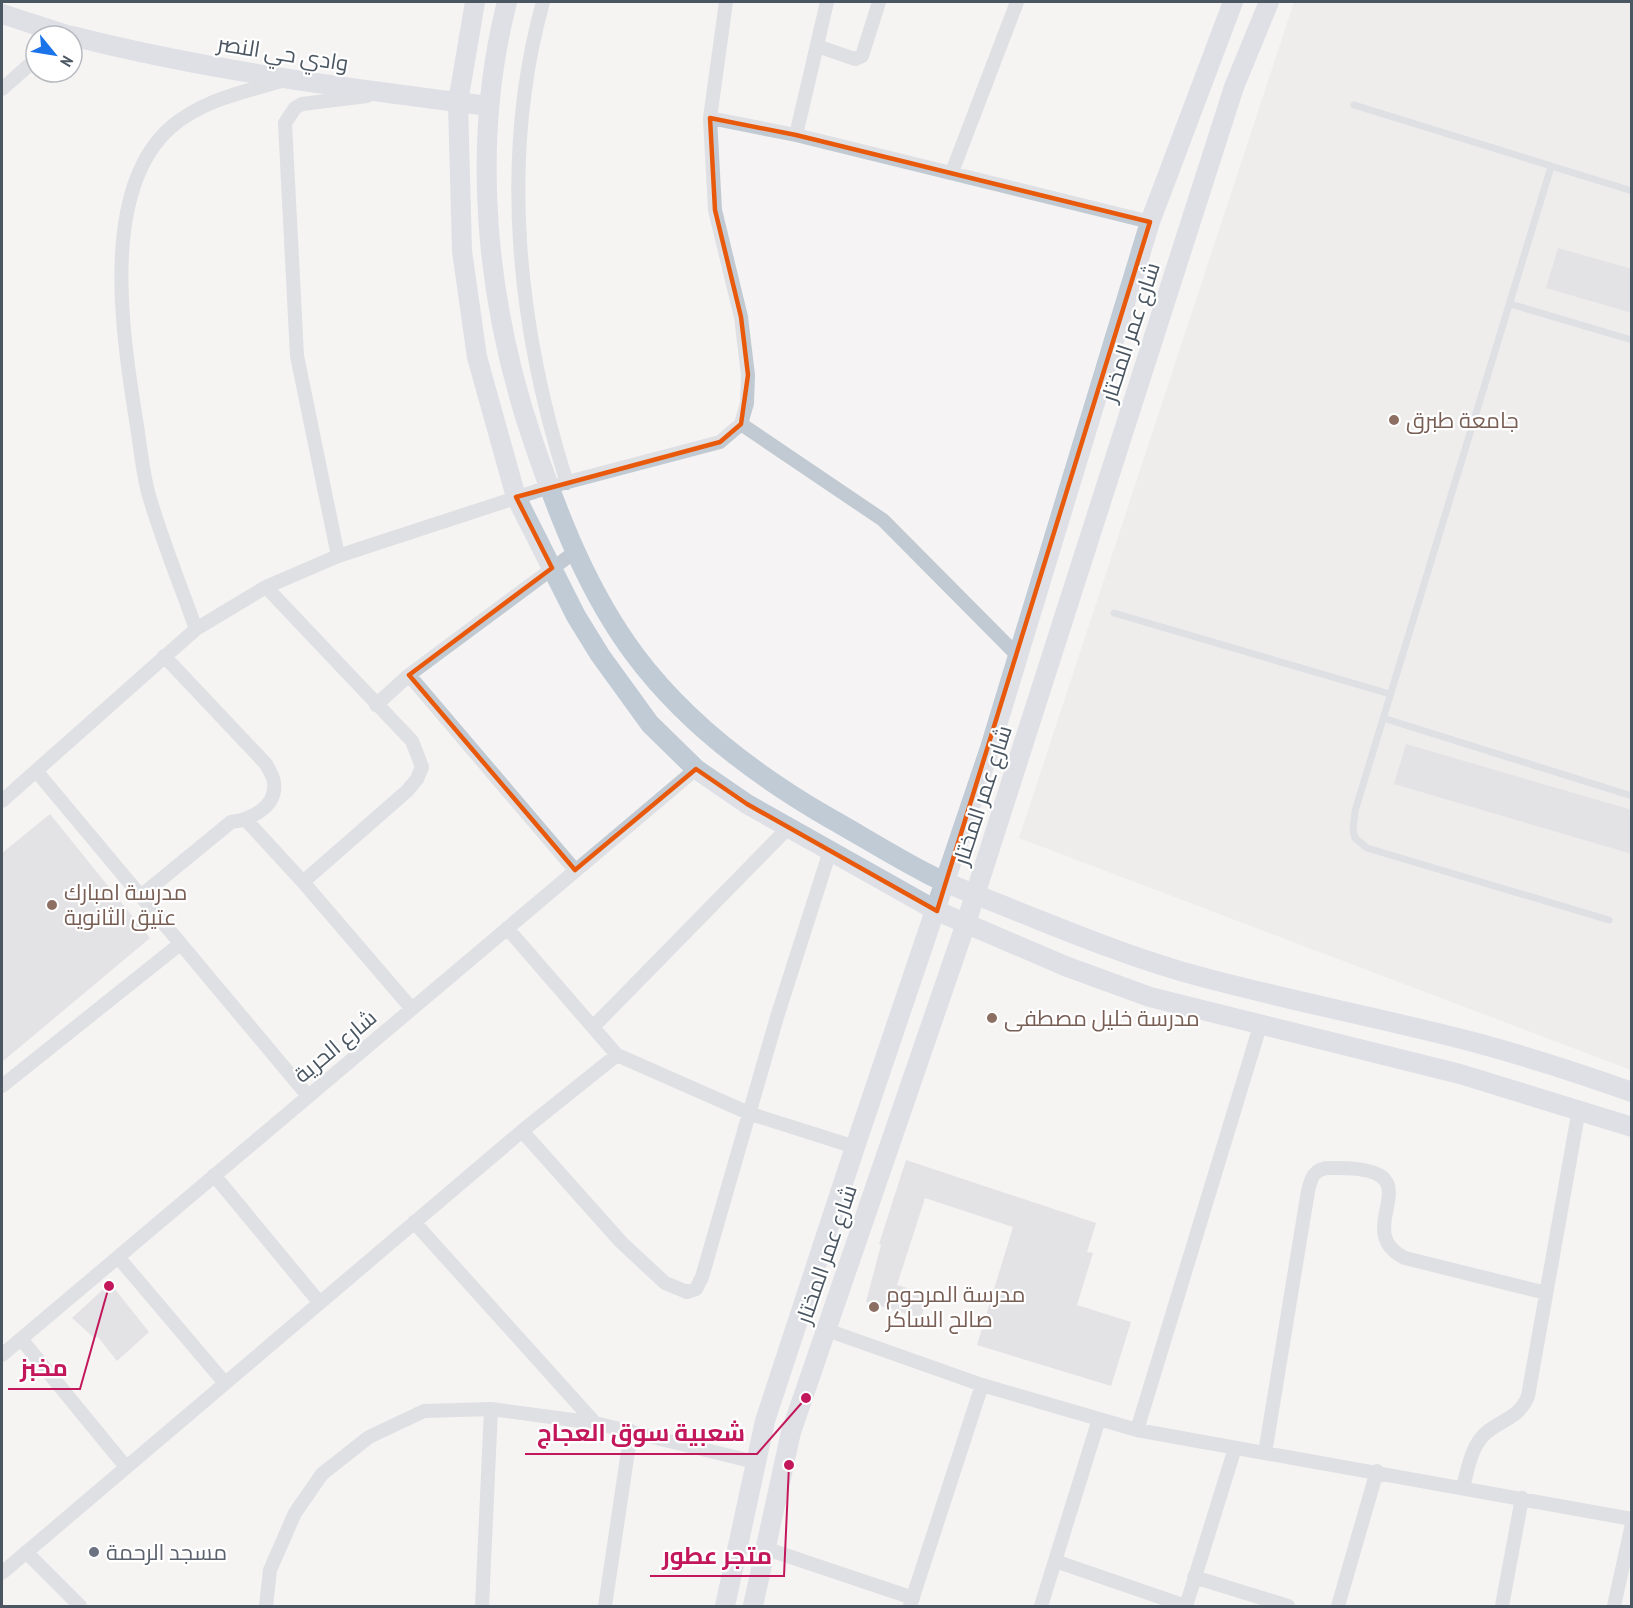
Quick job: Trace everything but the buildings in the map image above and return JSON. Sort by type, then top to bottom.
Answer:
[{"type":"street","points":[[475,2],[458,102],[462,251],[477,357],[516,497],[576,616],[613,672],[650,724],[696,769],[747,804],[937,912],[965,926],[1150,997],[1460,1074],[1632,1127]]},
{"type":"street","points":[[507,2],[493,61],[488,106],[491,240],[495,296],[519,400],[558,485]]},
{"type":"street","points":[[543,2],[532,51],[520,153],[521,265],[537,375],[558,485],[576,551],[601,604],[648,672],[689,716],[757,771],[799,801],[946,883],[1097,943],[1175,969],[1264,993],[1476,1043],[1632,1092]]},
{"type":"street","points":[[2,801],[37,772],[97,714],[196,629],[266,587],[338,556],[516,497],[720,442],[741,424],[747,403],[748,375],[741,317],[715,210],[710,118],[726,2]]},
{"type":"street","points":[[796,135],[827,2]]},
{"type":"street","points":[[817,46],[855,59],[862,56],[879,2]]},
{"type":"street","points":[[952,172],[1017,2]]},
{"type":"street","name":"شارع عمر المختار","points":[[725,1606],[765,1421],[855,1147],[937,912],[1018,656],[1150,222],[1207,64],[1233,2]]},
{"type":"street","name":"شارع عمر المختار","points":[[753,1606],[790,1432],[976,894],[1234,87],[1269,2]]},
{"type":"street","name":"وادي حي النصر","points":[[2,14],[32,24]]},
{"type":"street","name":"وادي حي النصر","points":[[84,40],[129,51],[284,80],[488,106]]},
{"type":"street","points":[[2,89],[24,70]]},
{"type":"street","points":[[196,629],[148,491],[125,351],[122,298],[129,209],[135,183],[149,154],[170,129],[204,105],[284,80]]},
{"type":"street","points":[[338,556],[297,356],[285,123],[295,108],[302,104],[387,93]]},
{"type":"street","points":[[710,118],[796,135],[1150,222]]},
{"type":"street","points":[[741,424],[883,520],[1018,656]]},
{"type":"street","points":[[376,705],[410,675],[576,551]]},
{"type":"street","points":[[266,587],[412,741],[422,767],[407,792],[303,882]]},
{"type":"street","points":[[142,895],[231,822],[246,820],[264,808],[273,795],[274,782],[266,764],[164,656]]},
{"type":"street","points":[[410,675],[575,870]]},
{"type":"street","name":"شارع الحرية","points":[[2,1355],[696,769]]},
{"type":"street","points":[[37,772],[308,1096]]},
{"type":"street","points":[[246,820],[303,882],[412,1009]]},
{"type":"street","points":[[593,1027],[789,827]]},
{"type":"street","points":[[522,1131],[621,1242],[665,1283],[687,1292],[696,1288],[702,1277],[751,1114],[777,1017],[830,851]]},
{"type":"street","points":[[507,928],[617,1055],[751,1114],[855,1147]]},
{"type":"street","points":[[2,1086],[180,944]]},
{"type":"street","points":[[1137,1430],[1260,1026]]},
{"type":"street","points":[[2,1573],[522,1131],[617,1055]]},
{"type":"street","points":[[1463,1487],[1479,1440],[1523,1408],[1579,1109]]},
{"type":"street","points":[[1265,1453],[1308,1191],[1312,1175],[1321,1168],[1347,1167],[1373,1172],[1383,1177],[1389,1186],[1390,1198],[1383,1236],[1386,1245],[1394,1253],[1405,1258],[1546,1293]]},
{"type":"street","points":[[214,1175],[319,1302]]},
{"type":"street","points":[[414,1222],[595,1423]]},
{"type":"street","points":[[118,1257],[224,1382]]},
{"type":"street","points":[[824,1329],[982,1386],[1137,1430],[1632,1519]]},
{"type":"street","points":[[21,1339],[126,1467]]},
{"type":"street","points":[[764,1548],[912,1602],[982,1386]]},
{"type":"street","points":[[266,1606],[270,1570],[295,1513],[322,1474],[369,1437],[424,1411],[459,1408],[491,1409],[595,1423],[755,1462]]},
{"type":"street","points":[[482,1606],[491,1409]]},
{"type":"street","points":[[1041,1606],[1099,1419]]},
{"type":"street","points":[[605,1606],[632,1431]]},
{"type":"street","points":[[1055,1561],[1186,1606],[1235,1448]]},
{"type":"street","points":[[1338,1606],[1377,1472]]},
{"type":"street","points":[[1503,1606],[1522,1498]]},
{"type":"street","points":[[1614,1606],[1632,1524]]},
{"type":"street","points":[[26,1552],[80,1606]]},
{"type":"street","points":[[1194,1577],[1288,1606]]},
{"type":"lane","points":[[1354,105],[1632,191]]},
{"type":"lane","points":[[1551,167],[1353,821],[1355,838],[1361,844],[1609,920]]},
{"type":"lane","points":[[1510,304],[1632,340]]},
{"type":"lane","points":[[1114,614],[1390,694]]},
{"type":"lane","points":[[1383,718],[1632,796]]},
{"type":"highlighted area","points":[[710,118],[796,135],[1150,222],[937,911],[747,804],[696,769],[575,870],[409,675],[552,568],[516,497],[720,442],[741,424],[748,375],[741,317],[715,210]]},
{"type":"shaded area","name":"جامعة طبرق","points":[[1294,2],[1631,2],[1631,1070],[1019,838]]},
{"type":"place","name":"جامعة طبرق","points":[[1394,420]]},
{"type":"place","name":"مدرسة امبارك عتيق الثانوية","points":[[52,905]]},
{"type":"place","name":"مدرسة خليل مصطفى","points":[[992,1018]]},
{"type":"place","name":"مخبز","points":[[109,1286]]},
{"type":"place","name":"مدرسة المرحوم صالح الساكر","points":[[874,1307]]},
{"type":"place","name":"شعبية سوق العجاج","points":[[806,1398]]},
{"type":"place","name":"متجر عطور","points":[[789,1465]]},
{"type":"place","name":"مسجد الرحمة","points":[[94,1552]]}]
